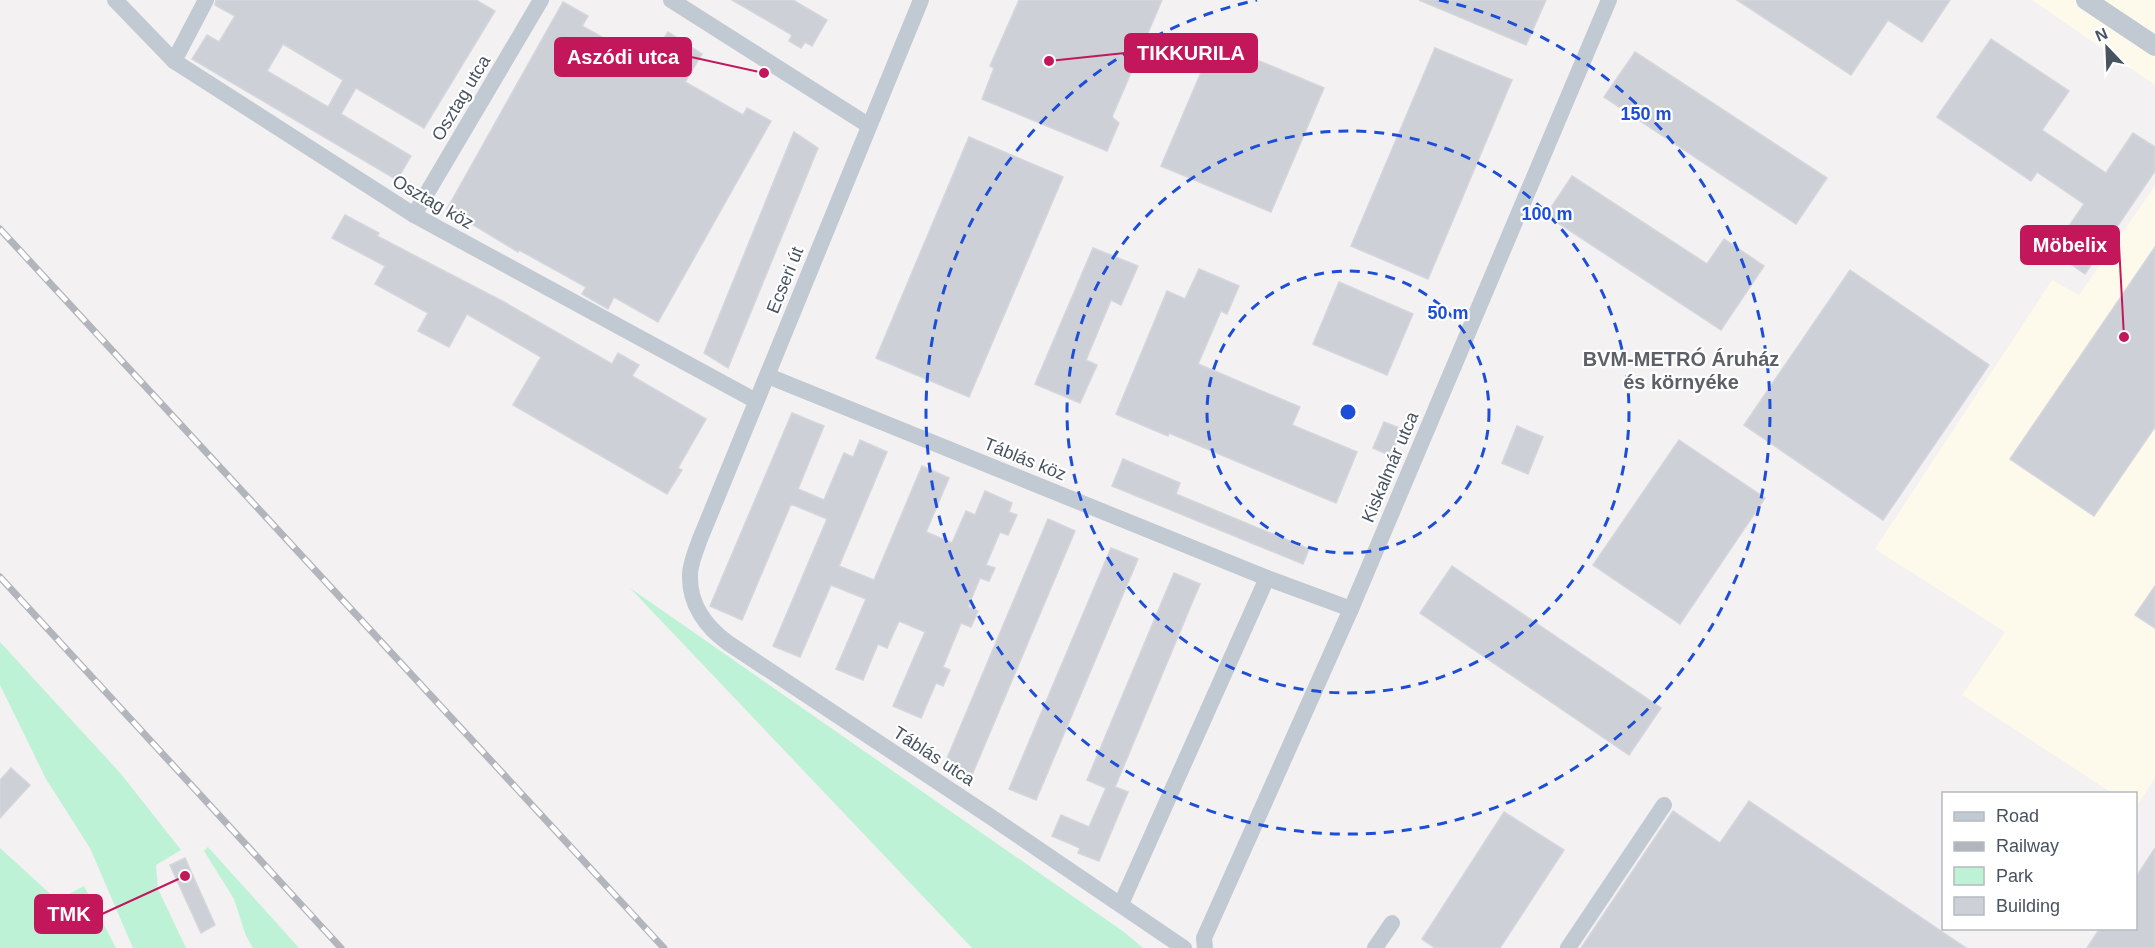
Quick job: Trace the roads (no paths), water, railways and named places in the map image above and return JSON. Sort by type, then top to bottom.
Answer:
[{"type":"street","name":"Osztag köz","points":[[115,0],[174,61],[414,215],[756,401]]},
{"type":"street","points":[[174,61],[206,0]]},
{"type":"street","name":"Osztag utca","points":[[414,215],[541,0]]},
{"type":"street","points":[[671,0],[868,125]]},
{"type":"street","name":"Ecseri út","points":[[690,575],[700,538],[921,0]]},
{"type":"street","name":"Kiskalmár utca","points":[[1205,948],[1204,938],[1351,609],[1609,0]]},
{"type":"street","points":[[2086,0],[2155,46]]},
{"type":"street","name":"Táblás köz","points":[[768,376],[1267,578],[1351,609]]},
{"type":"street","name":"Táblás utca","points":[[690,575],[694,601],[702,620],[714,633],[1184,948]]},
{"type":"street","points":[[1120,904],[1267,578]]},
{"type":"street","points":[[1568,948],[1664,805]]},
{"type":"street","points":[[1375,948],[1392,922]]},
{"type":"railway","points":[[0,229],[664,948]]},
{"type":"railway","points":[[0,577],[341,948]]},
{"type":"place","name":"TIKKURILA","points":[[1049,61]]},
{"type":"place","name":"Aszódi utca","points":[[764,73]]},
{"type":"place","name":"Möbelix","points":[[2124,337]]},
{"type":"place","name":"TMK","points":[[185,876]]},
{"type":"district","name":"BVM-METRÓ Áruház és környéke","points":[[1681,370]]}]
